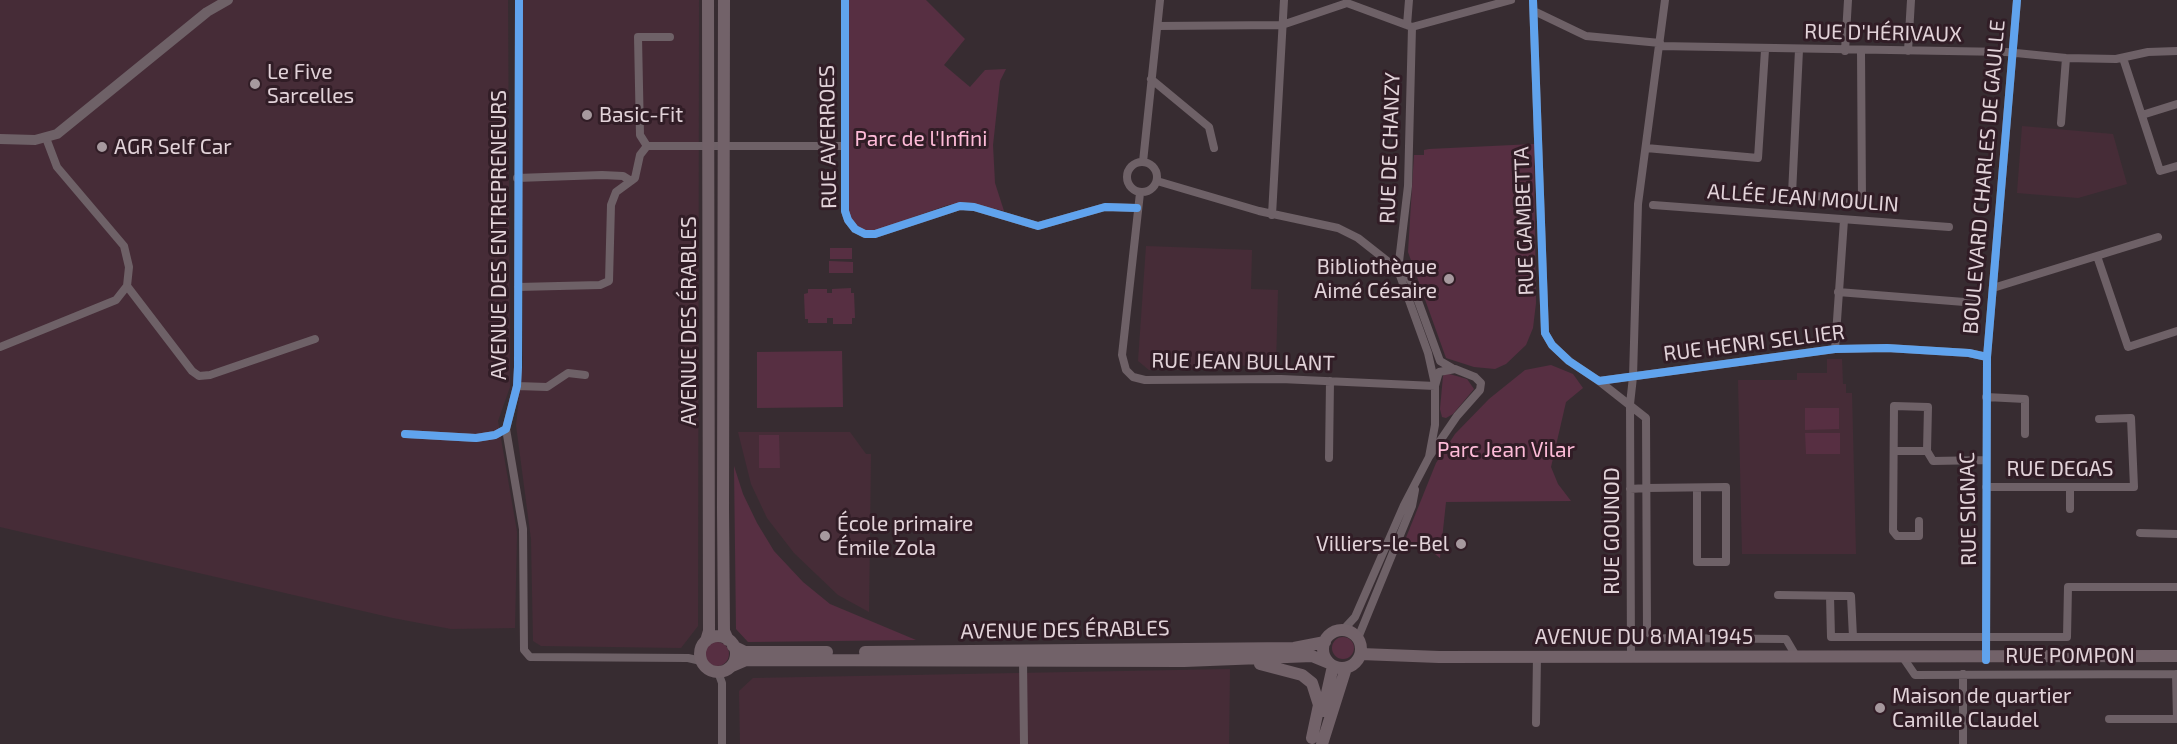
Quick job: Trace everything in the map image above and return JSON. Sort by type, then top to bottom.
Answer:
[{"type":"main road","name":"AVENUE DES ÉRABLES","points":[[706,641],[710,631],[708,0]]},
{"type":"main road","name":"AVENUE DES ÉRABLES","points":[[724,0],[724,631],[731,643],[745,652],[1294,648],[1325,642]]},
{"type":"main road","points":[[1343,630],[1358,638],[1361,654],[1355,663],[1346,668],[1315,742],[1324,708],[1331,664],[1324,653],[1325,642],[1330,634],[1343,630]]},
{"type":"main road","points":[[716,636],[731,643],[735,656],[732,666],[718,672],[708,669],[701,661],[700,650],[706,641],[716,636]]},
{"type":"main road","name":"AVENUE DU 8 MAI 1945","points":[[1361,654],[1631,657],[1928,656],[1953,660],[1986,657],[2177,656]]},
{"type":"main road","name":"AVENUE DES ÉRABLES","points":[[1184,661],[1312,656],[1331,664]]},
{"type":"main road","name":"AVENUE DES ÉRABLES","points":[[732,666],[746,660],[1184,661],[1262,664],[1302,675],[1312,683],[1318,694],[1319,705],[1315,742]]},
{"type":"main road","points":[[1331,664],[1346,668]]},
{"type":"street","points":[[0,139],[46,138],[57,134],[207,12],[228,0]]},
{"type":"street","name":"AVENUE DES ENTREPRENEURS","points":[[513,0],[519,5],[517,386],[506,429],[523,529],[524,650],[530,657],[688,658],[701,661]]},
{"type":"street","name":"RUE AVERROES","points":[[845,0],[846,186],[848,220],[855,229],[865,234],[885,231],[960,206],[974,207],[1038,226],[1105,207],[1137,208]]},
{"type":"street","points":[[1143,162],[1160,0]]},
{"type":"street","points":[[1272,214],[1284,0]]},
{"type":"street","name":"RUE DE CHANZY","points":[[1398,270],[1408,186],[1409,0]]},
{"type":"street","points":[[1158,26],[1282,25],[1347,2],[1409,26],[1511,0]]},
{"type":"street","name":"RUE GAMBETTA","points":[[1533,0],[1545,333],[1561,355],[1646,418],[1647,632],[1657,639],[1786,639],[1796,656]]},
{"type":"street","name":"RUE GOUNOD","points":[[1631,657],[1630,404],[1633,377],[1638,204],[1665,0]]},
{"type":"street","points":[[1845,51],[1848,0]]},
{"type":"street","points":[[1908,51],[1911,0]]},
{"type":"street","name":"BOULEVARD CHARLES DE GAULLE","points":[[1987,357],[2017,0]]},
{"type":"street","name":"RUE D'HÉRIVAUX","points":[[1534,12],[1586,36],[1660,45],[1765,50],[2012,53],[2066,58],[2123,58],[2148,52],[2177,51]]},
{"type":"street","points":[[647,146],[640,135],[638,37],[670,37]]},
{"type":"street","points":[[1646,148],[1758,158],[1765,50]]},
{"type":"street","points":[[1799,50],[1792,194],[1862,200],[1861,51]]},
{"type":"street","points":[[2061,123],[2066,58]]},
{"type":"street","points":[[2123,58],[2160,171],[2177,165]]},
{"type":"street","points":[[1151,79],[1209,127],[1214,148]]},
{"type":"street","points":[[2142,116],[2177,104]]},
{"type":"street","points":[[0,346],[116,300],[127,286],[129,267],[124,246],[57,167],[46,138]]},
{"type":"street","points":[[518,287],[600,285],[609,281],[611,205],[616,192],[631,181],[638,172],[640,154],[647,146],[846,146]]},
{"type":"street","points":[[1143,162],[1155,168],[1157,181],[1149,192],[1140,193],[1131,188],[1127,173],[1133,165],[1143,162]]},
{"type":"street","points":[[518,177],[602,175],[623,176],[631,181]]},
{"type":"street","points":[[1157,181],[1272,214],[1348,232],[1410,279],[1440,361],[1479,380],[1480,390],[1457,416],[1429,457],[1404,505],[1355,617],[1343,630]]},
{"type":"street","name":"RUE JEAN BULLANT","points":[[1140,193],[1122,356],[1129,375],[1145,380],[1330,381],[1435,386]]},
{"type":"street","name":"ALLÉE JEAN MOULIN","points":[[1653,204],[1949,227]]},
{"type":"street","points":[[1835,349],[1844,220]]},
{"type":"street","points":[[1993,288],[2158,237]]},
{"type":"street","points":[[2097,256],[2128,347],[2177,331]]},
{"type":"street","points":[[1398,270],[1428,353],[1435,386],[1435,425],[1429,457]]},
{"type":"street","points":[[127,286],[192,371],[200,376],[210,375],[315,339]]},
{"type":"street","points":[[1838,292],[1977,303]]},
{"type":"street","name":"RUE HENRI SELLIER","points":[[1633,377],[1835,349],[1887,348],[1969,353],[1987,357]]},
{"type":"street","name":"RUE SIGNAC","points":[[1986,657],[1987,357]]},
{"type":"street","points":[[1435,386],[1441,370],[1455,369]]},
{"type":"street","points":[[517,386],[547,387],[568,373],[585,375]]},
{"type":"street","points":[[1599,381],[1633,377]]},
{"type":"street","points":[[1329,458],[1330,381]]},
{"type":"street","points":[[1986,397],[2025,399],[2025,434]]},
{"type":"street","points":[[1919,521],[1919,536],[1897,536],[1893,531],[1894,406],[1928,407],[1927,451],[1933,460],[1985,460]]},
{"type":"street","name":"RUE DEGAS","points":[[1986,487],[2134,487],[2131,418],[2099,419]]},
{"type":"street","points":[[405,434],[476,438],[495,435],[506,429]]},
{"type":"street","points":[[1894,451],[1927,451]]},
{"type":"street","points":[[1358,638],[1412,506],[1416,484]]},
{"type":"street","points":[[1630,489],[1726,487],[1726,562],[1697,562],[1697,488]]},
{"type":"street","points":[[2070,487],[2070,509]]},
{"type":"street","points":[[2140,533],[2177,534]]},
{"type":"street","points":[[1830,596],[1831,637],[2067,637],[2068,587],[2177,586]]},
{"type":"street","points":[[1778,595],[1851,596],[1853,637]]},
{"type":"street","points":[[1536,723],[1537,656]]},
{"type":"street","name":"RUE POMPON","points":[[1902,656],[1916,675],[2177,674]]},
{"type":"street","points":[[1023,660],[1024,744]]},
{"type":"street","points":[[718,672],[722,683],[722,744]]},
{"type":"street","points":[[1963,674],[1963,744]]},
{"type":"street","points":[[2109,718],[2177,719],[2177,674]]},
{"type":"shaded area","points":[[0,0],[508,0],[510,387],[498,421],[517,532],[515,628],[451,629],[393,618],[0,527]]},
{"type":"shaded area","points":[[522,0],[699,0],[698,626],[681,648],[541,646],[533,641],[531,539],[516,425],[523,363]]},
{"type":"shaded area","points":[[2022,126],[2113,134],[2127,184],[2078,198],[2017,193]]},
{"type":"shaded area","points":[[1146,246],[1252,250],[1251,289],[1278,290],[1276,365],[1223,366],[1222,357],[1201,357],[1201,366],[1194,366],[1193,370],[1177,370],[1177,366],[1167,366],[1166,370],[1149,370],[1138,361]]},
{"type":"shaded area","points":[[1827,359],[1842,359],[1843,384],[1846,384],[1846,393],[1852,393],[1856,554],[1742,554],[1738,380],[1797,380],[1797,373],[1827,373]]},
{"type":"shaded area","name":"École primaire Émile Zola","points":[[738,432],[850,432],[866,454],[871,454],[869,612],[838,595],[794,553],[767,518],[751,484]]},
{"type":"shaded area","points":[[1230,669],[1229,744],[740,744],[739,691],[753,678]]},
{"type":"green space","name":"Parc de l'Infini","points":[[848,0],[926,0],[965,39],[944,65],[970,87],[985,70],[1006,69],[1000,81],[993,145],[995,183],[1004,211],[966,202],[948,205],[871,232],[860,229],[852,221],[848,213]]},
{"type":"green space","points":[[1534,144],[1536,303],[1533,328],[1526,345],[1506,364],[1495,369],[1474,367],[1446,358],[1408,252],[1414,155],[1424,155],[1424,150],[1429,149]]},
{"type":"green space","points":[[830,248],[852,248],[852,259],[830,259]]},
{"type":"green space","points":[[829,261],[853,262],[853,273],[829,273]]},
{"type":"green space","points":[[851,288],[851,293],[854,293],[855,318],[852,318],[852,324],[833,324],[833,318],[827,318],[827,323],[808,323],[808,319],[805,319],[804,294],[808,293],[808,289],[827,289],[827,293],[832,293],[832,289]]},
{"type":"green space","points":[[842,351],[843,407],[757,408],[757,352]]},
{"type":"green space","name":"Parc Jean Vilar","points":[[1551,365],[1573,374],[1583,388],[1566,402],[1551,467],[1558,484],[1571,501],[1446,502],[1440,558],[1425,546],[1403,545],[1436,463],[1455,434],[1489,399],[1525,370]]},
{"type":"green space","points":[[1446,373],[1467,379],[1474,389],[1453,414],[1446,418],[1442,417],[1440,409],[1443,376]]},
{"type":"green space","points":[[1805,408],[1839,408],[1839,429],[1805,430]]},
{"type":"green space","points":[[1805,433],[1840,433],[1840,454],[1806,454]]},
{"type":"green space","points":[[759,435],[779,435],[780,468],[759,468]]},
{"type":"green space","points":[[734,466],[743,494],[757,523],[774,551],[803,582],[830,604],[916,640],[748,642],[736,629]]},
{"type":"green space","points":[[1343,637],[1351,640],[1354,648],[1351,656],[1343,659],[1335,656],[1332,648],[1335,640]]},
{"type":"green space","points":[[712,642],[722,642],[729,649],[729,659],[722,666],[712,666],[705,659],[705,649]]},
{"type":"cycle path","points":[[405,434],[476,438],[495,435],[506,429],[517,386],[518,367],[519,0]]},
{"type":"cycle path","points":[[845,0],[845,211],[855,229],[865,234],[875,234],[960,206],[974,207],[1038,226],[1105,207],[1137,208]]},
{"type":"cycle path","points":[[1533,0],[1545,333],[1552,345],[1569,361],[1599,381],[1835,349],[1887,348],[1969,353],[1987,357]]},
{"type":"cycle path","points":[[1986,660],[1987,357],[2017,0]]},
{"type":"place","name":"Le Five Sarcelles","points":[[255,84]]},
{"type":"place","name":"Basic-Fit","points":[[587,115]]},
{"type":"place","name":"AGR Self Car","points":[[102,147]]},
{"type":"place","name":"Bibliothèque Aimé Césaire","points":[[1449,279]]},
{"type":"place","name":"École primaire Émile Zola","points":[[825,536]]},
{"type":"place","name":"Villiers-le-Bel","points":[[1461,544]]},
{"type":"place","name":"Maison de quartier Camille Claudel","points":[[1880,708]]}]
